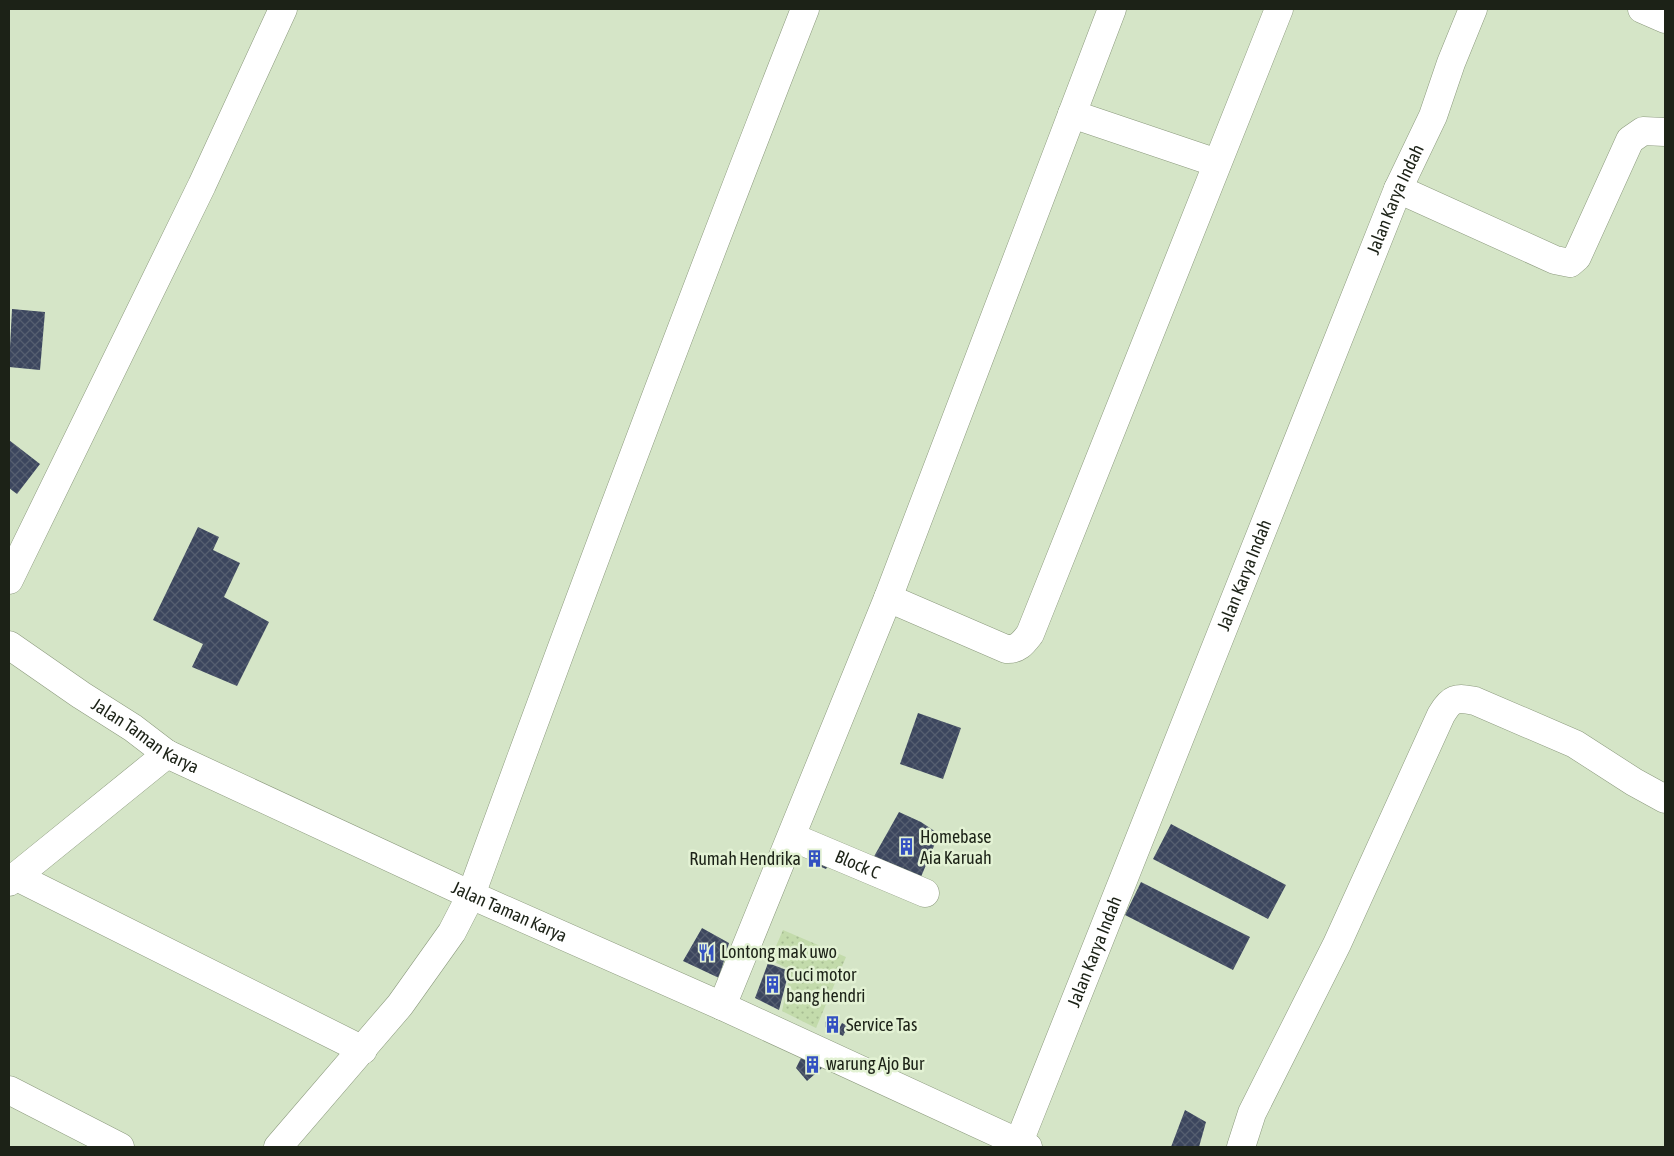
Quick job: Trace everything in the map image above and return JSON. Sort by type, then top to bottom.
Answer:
[{"type":"street","points":[[9,580],[202,185],[283,9]]},
{"type":"street","points":[[278,1147],[400,1005],[452,932],[471,895],[690,305],[805,9]]},
{"type":"street","points":[[722,1006],[888,598],[1112,9]]},
{"type":"street","points":[[888,598],[1006,649],[1016,648],[1025,641],[1034,625],[1279,9]]},
{"type":"street","name":"Jalan Karya Indah","points":[[1023,1145],[1398,189],[1433,116],[1448,71],[1473,9]]},
{"type":"street","points":[[1642,9],[1665,19]]},
{"type":"street","points":[[1072,114],[1217,163]]},
{"type":"street","points":[[1398,189],[1555,260],[1570,263],[1576,257],[1630,140],[1643,131],[1665,132]]},
{"type":"street","name":"Jalan Taman Karya","points":[[9,645],[81,695],[134,728],[167,754],[471,895],[722,1006],[1023,1145]]},
{"type":"street","points":[[1241,1147],[1252,1113],[1338,944],[1445,707],[1452,701],[1461,699],[1475,701],[1575,744],[1634,782],[1665,799]]},
{"type":"street","points":[[167,754],[12,879],[363,1050]]},
{"type":"street","name":"Block C","points":[[792,837],[925,893]]},
{"type":"street","points":[[9,1090],[120,1147]]},
{"type":"green space","points":[[783,930],[846,957],[816,1028],[782,1011],[791,970],[770,960]]},
{"type":"building","points":[[12,309],[45,312],[40,370],[9,367]]},
{"type":"building","points":[[9,440],[40,464],[17,494],[9,488]]},
{"type":"building","points":[[198,527],[219,537],[213,550],[240,563],[224,597],[269,622],[237,686],[192,667],[203,644],[153,620]]},
{"type":"building","points":[[918,713],[961,728],[943,779],[900,764]]},
{"type":"building","name":"Homebase Aia Karuah","points":[[899,812],[921,822],[939,834],[918,884],[872,860]]},
{"type":"building","points":[[1171,824],[1286,885],[1268,919],[1153,859]]},
{"type":"building","name":"Rumah Hendrika","points":[[811,855],[830,862],[826,869],[809,862]]},
{"type":"building","points":[[1141,882],[1250,937],[1233,970],[1125,915]]},
{"type":"building","name":"Lontong mak uwo","points":[[702,928],[729,943],[719,978],[683,961]]},
{"type":"building","name":"Cuci motor bang hendri","points":[[768,963],[789,971],[779,1010],[755,998]]},
{"type":"building","name":"Service Tas","points":[[831,1017],[840,1021],[835,1033],[825,1027],[825,1022]]},
{"type":"building","points":[[842,1023],[848,1026],[843,1036],[837,1033]]},
{"type":"building","name":"warung Ajo Bur","points":[[805,1050],[830,1061],[807,1081],[796,1068]]},
{"type":"building","points":[[1185,1110],[1206,1122],[1199,1147],[1171,1147]]},
{"type":"place","name":"Homebase Aia Karuah","points":[[906,847]]},
{"type":"place","name":"Rumah Hendrika","points":[[815,859]]},
{"type":"place","name":"Lontong mak uwo","points":[[707,952]]},
{"type":"place","name":"Cuci motor bang hendri","points":[[772,985]]},
{"type":"place","name":"Service Tas","points":[[832,1025]]},
{"type":"place","name":"warung Ajo Bur","points":[[812,1064]]}]
